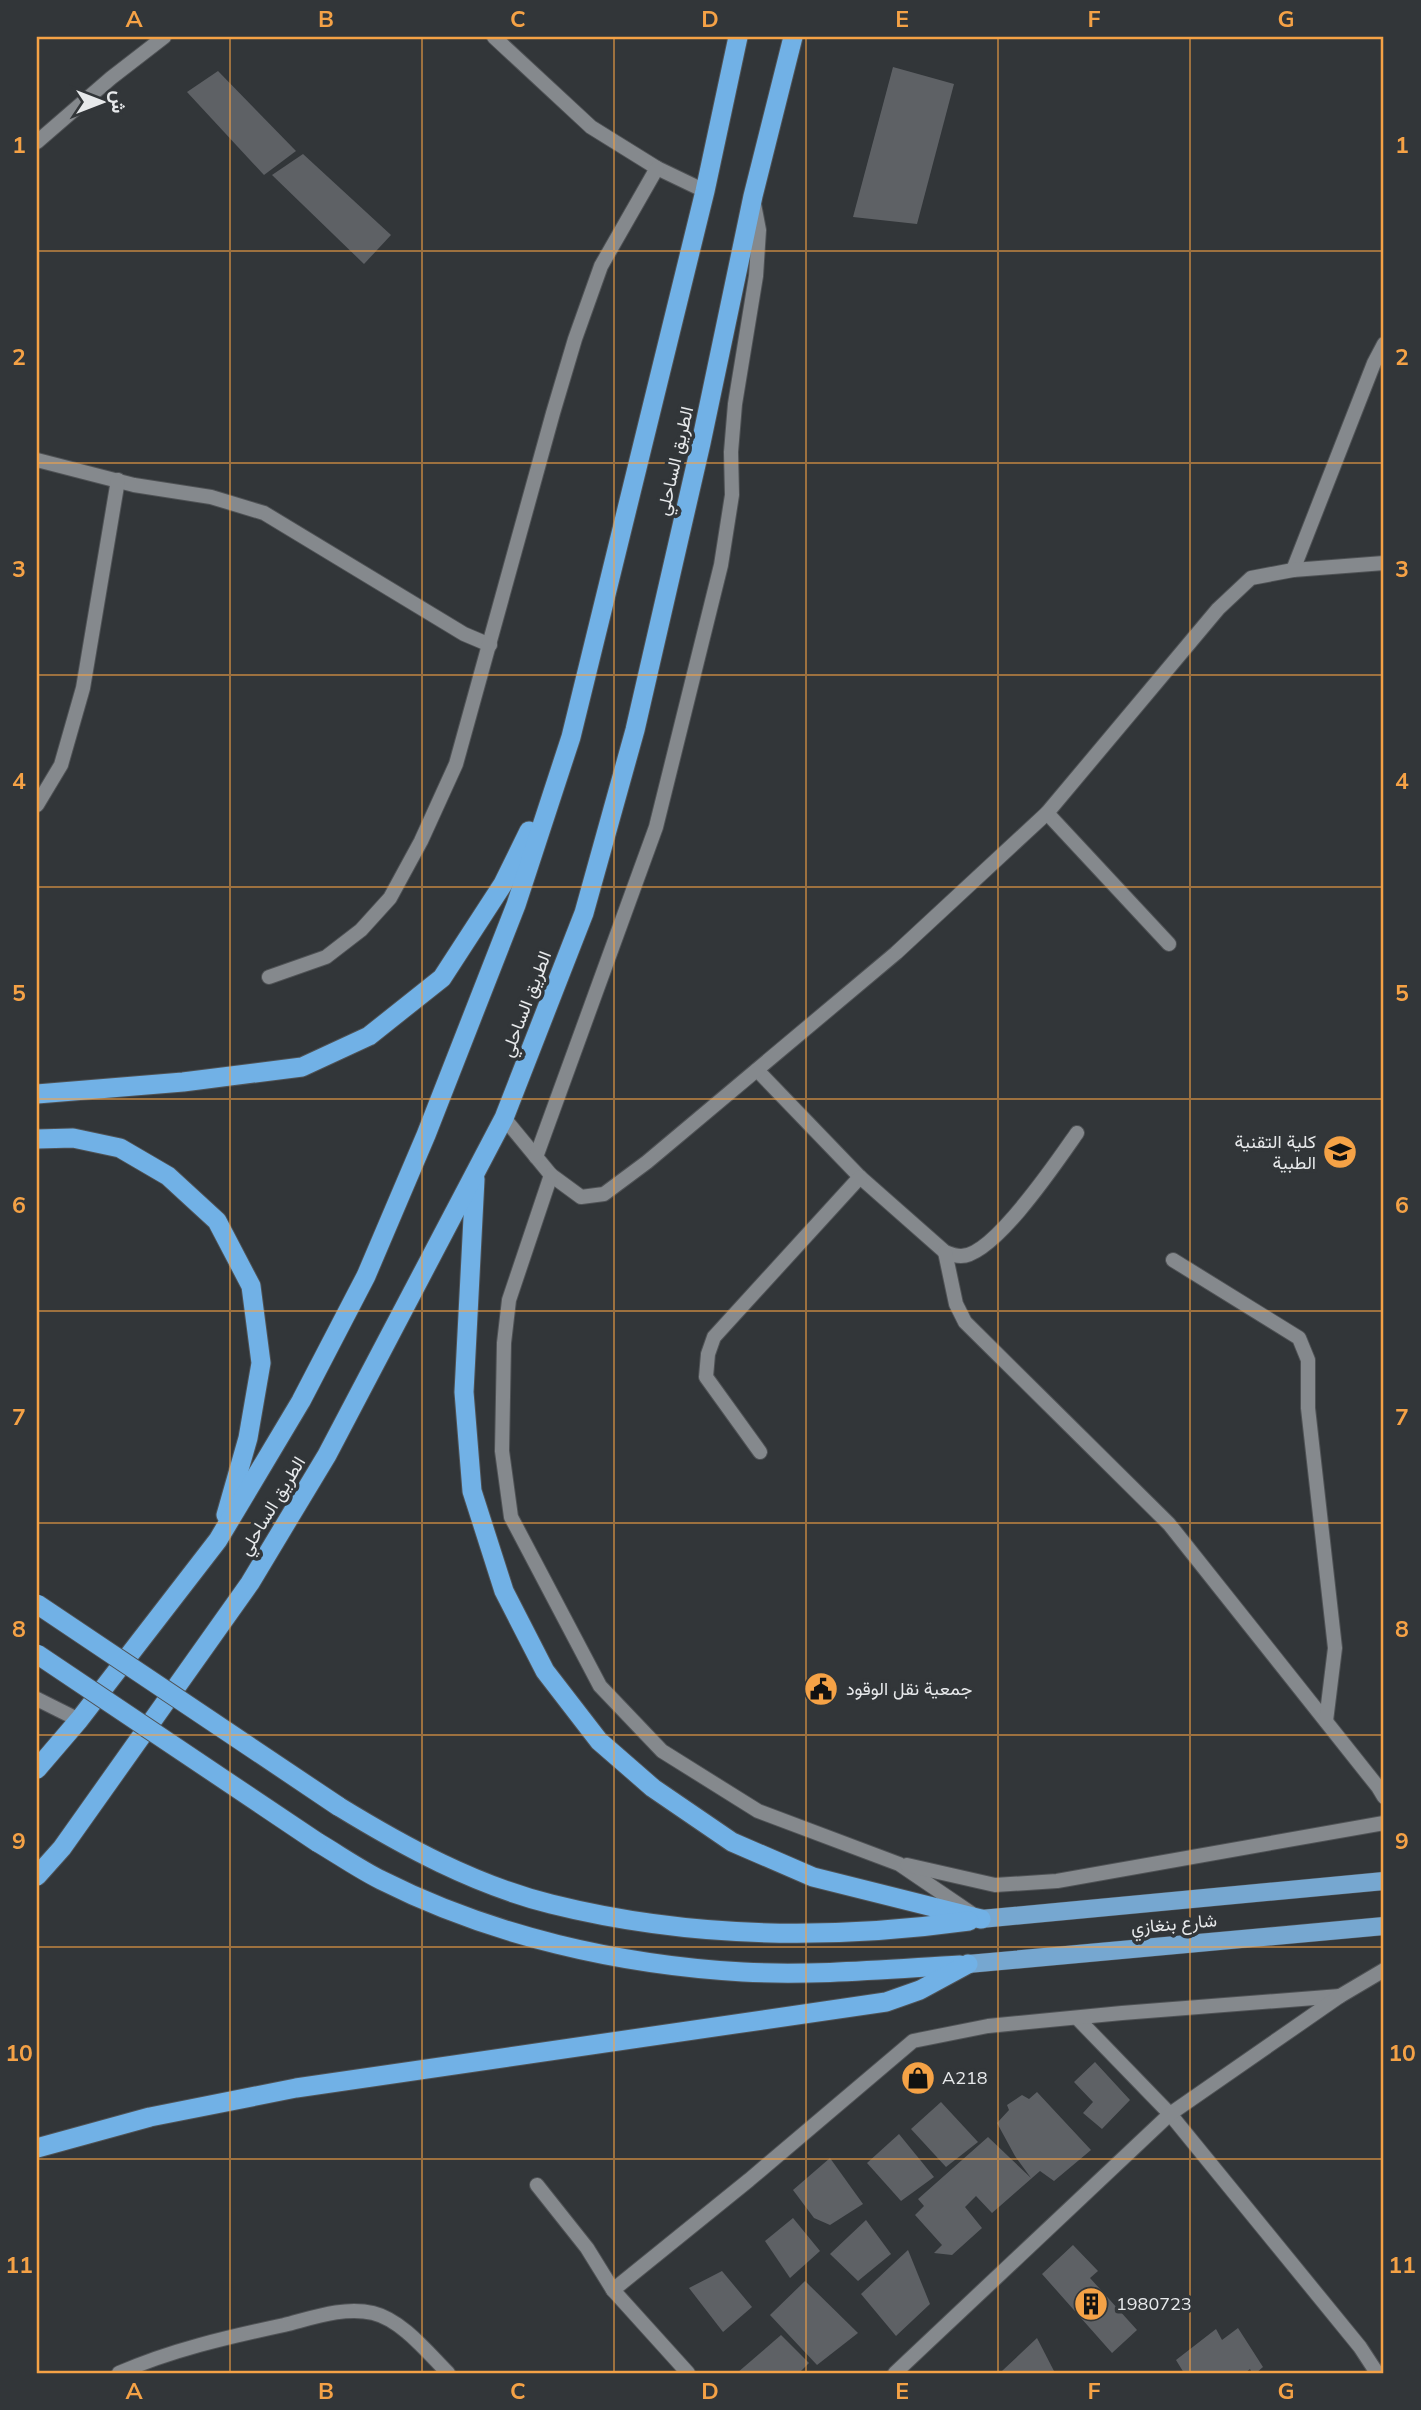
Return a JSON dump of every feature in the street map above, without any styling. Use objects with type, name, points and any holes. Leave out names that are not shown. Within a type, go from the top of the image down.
[{"type":"highway","name":"الطريق الساحلي","points":[[37,1769],[79,1720],[218,1540],[301,1401],[366,1276],[426,1135],[512,917],[571,737],[705,191],[738,37]]},
{"type":"highway","name":"الطريق الساحلي","points":[[37,1876],[62,1848],[250,1583],[327,1455],[504,1118],[584,913],[635,730],[701,443],[752,196],[793,37]]},
{"type":"highway","points":[[37,1094],[183,1082],[302,1067],[369,1036],[442,978],[503,884],[523,846],[571,737]]},
{"type":"highway","points":[[37,1139],[73,1138],[120,1148],[168,1176],[217,1221],[251,1286],[261,1363],[248,1438],[218,1540]]},
{"type":"highway","points":[[475,1175],[464,1392],[472,1491],[505,1591],[545,1671],[599,1741],[653,1787],[732,1842],[813,1877],[981,1919]]},
{"type":"highway","points":[[37,1604],[338,1807],[411,1848],[491,1884],[550,1903],[618,1917],[697,1928],[799,1933],[905,1930],[981,1919]]},
{"type":"highway","points":[[37,1654],[317,1842],[382,1880],[463,1915],[555,1944],[652,1963],[745,1972],[856,1971],[968,1964]]},
{"type":"highway","points":[[37,2148],[150,2117],[296,2088],[886,2002],[920,1990],[968,1964]]},
{"type":"main road","name":"شارع بنغازي","points":[[981,1919],[1384,1881]]},
{"type":"main road","name":"شارع بنغازي","points":[[968,1964],[1384,1926]]},
{"type":"street","points":[[37,142],[111,78],[164,37]]},
{"type":"street","points":[[494,37],[591,127],[657,168],[705,191]]},
{"type":"street","points":[[268,977],[326,957],[361,930],[390,898],[421,841],[456,764],[553,413],[592,290],[601,266],[657,168]]},
{"type":"street","points":[[536,1157],[656,827],[721,565],[732,495],[731,452],[735,404],[756,276],[759,230],[752,196]]},
{"type":"street","points":[[1293,570],[1374,363],[1384,344]]},
{"type":"street","points":[[37,460],[134,485],[211,497],[264,513],[464,634],[490,645]]},
{"type":"street","points":[[37,805],[61,765],[83,688],[118,480]]},
{"type":"street","points":[[504,1118],[551,1175],[580,1196],[604,1194],[896,953],[1047,813],[1218,609],[1251,578],[1293,570],[1384,563]]},
{"type":"street","points":[[1047,813],[1169,944]]},
{"type":"street","points":[[757,1070],[860,1177],[945,1252],[963,1257],[985,1246],[1032,1195],[1077,1133]]},
{"type":"street","points":[[551,1175],[509,1300],[504,1343],[502,1451],[511,1517],[600,1686],[662,1751],[758,1811],[899,1864],[995,1885],[1056,1881],[1384,1823]]},
{"type":"street","points":[[760,1452],[706,1377],[708,1354],[714,1337],[860,1177]]},
{"type":"street","points":[[945,1252],[956,1304],[965,1322],[1169,1524],[1384,1797]]},
{"type":"street","points":[[1173,1260],[1299,1338],[1308,1360],[1308,1408],[1335,1648],[1326,1721]]},
{"type":"street","points":[[37,1699],[79,1720]]},
{"type":"street","points":[[899,1864],[981,1919]]},
{"type":"street","points":[[895,2373],[1170,2114],[1340,1996],[1384,1969]]},
{"type":"street","points":[[613,2290],[914,2040],[988,2026],[1340,1996]]},
{"type":"street","points":[[1077,2018],[1170,2114],[1360,2347],[1377,2373]]},
{"type":"street","points":[[537,2185],[587,2248],[613,2290],[688,2373]]},
{"type":"street","points":[[119,2373],[144,2362],[225,2338],[342,2311],[374,2313],[406,2331],[448,2373]]},
{"type":"building","points":[[893,67],[954,84],[917,224],[853,217]]},
{"type":"building","points":[[218,71],[296,151],[264,175],[187,92]]},
{"type":"building","points":[[303,154],[391,235],[364,264],[272,175]]},
{"type":"building","points":[[1095,2062],[1130,2100],[1102,2129],[1083,2113],[1093,2102],[1074,2082]]},
{"type":"building","points":[[1037,2092],[1091,2150],[1054,2181],[1040,2171],[992,2213],[976,2196],[965,2207],[982,2228],[952,2255],[934,2253],[942,2245],[915,2215],[924,2206],[918,2199],[988,2137],[1031,2178],[997,2123],[1009,2110],[1007,2105],[1022,2095],[1029,2099]]},
{"type":"building","points":[[941,2102],[978,2142],[946,2167],[911,2129]]},
{"type":"building","points":[[899,2134],[934,2177],[901,2201],[867,2163]]},
{"type":"building","points":[[830,2158],[863,2204],[830,2225],[814,2218],[793,2190]]},
{"type":"building","points":[[793,2218],[820,2251],[790,2278],[765,2241]]},
{"type":"building","points":[[866,2220],[891,2254],[858,2281],[830,2254]]},
{"type":"building","name":"1980723","points":[[1073,2245],[1098,2271],[1090,2278],[1137,2330],[1112,2353],[1042,2274]]},
{"type":"building","points":[[908,2250],[930,2304],[896,2336],[861,2294]]},
{"type":"building","points":[[722,2271],[752,2307],[723,2332],[689,2288]]},
{"type":"building","points":[[805,2281],[858,2333],[817,2365],[770,2315]]},
{"type":"building","points":[[1238,2328],[1263,2367],[1256,2373],[1252,2373],[1250,2369],[1245,2373],[1184,2373],[1176,2360],[1216,2329],[1222,2340]]},
{"type":"building","points":[[781,2335],[809,2363],[799,2373],[737,2373]]},
{"type":"building","points":[[1037,2338],[1055,2373],[1002,2371]]},
{"type":"place","name":"كلية التقنية الطبية","points":[[1340,1152]]},
{"type":"place","name":"جمعية نقل الوقود","points":[[821,1689]]},
{"type":"place","name":"A218","points":[[918,2078]]},
{"type":"place","name":"1980723","points":[[1091,2304]]}]
